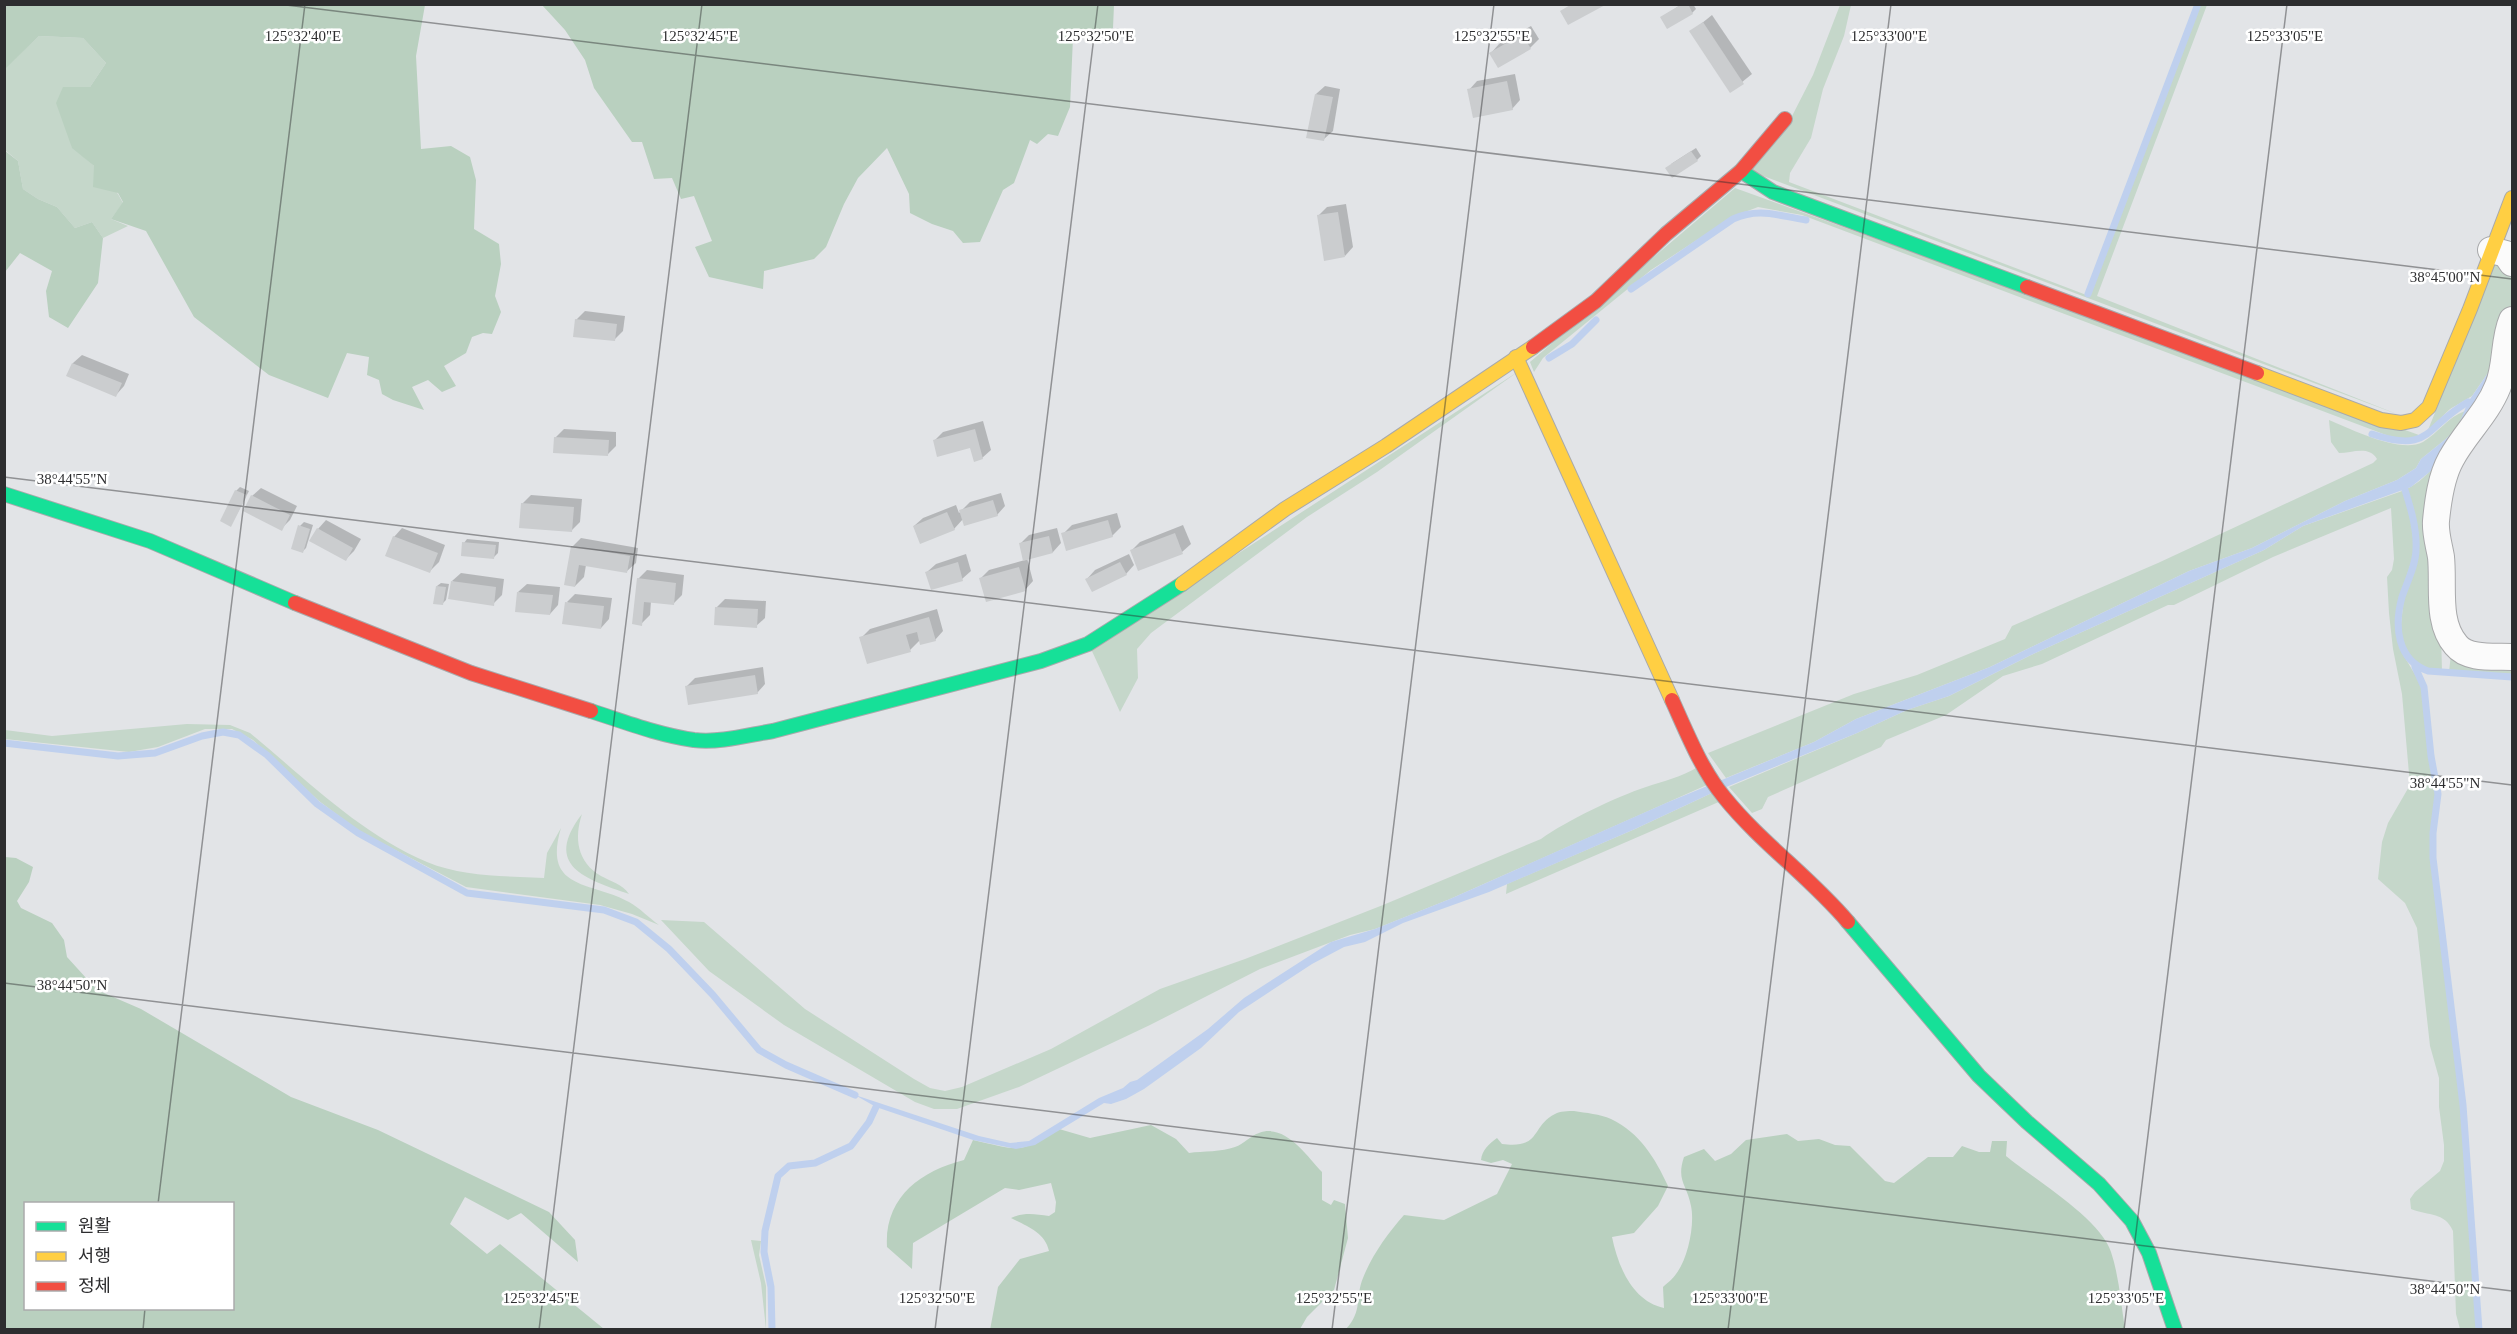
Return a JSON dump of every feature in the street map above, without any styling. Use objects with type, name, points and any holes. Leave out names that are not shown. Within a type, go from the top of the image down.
[{"type":"street","points":[[4,494],[150,541],[349,626],[471,673],[650,730],[696,740],[728,739],[773,731],[1041,661],[1088,644],[1156,602],[1285,509],[1386,446],[1551,335],[1596,301],[1665,234],[1741,171],[1785,119]]},
{"type":"street","points":[[1741,171],[1773,192],[2391,422],[2415,420],[2429,407],[2470,309],[2502,257],[2512,198]]},
{"type":"street","points":[[2512,320],[2507,331],[2499,385],[2485,412],[2451,459],[2442,482],[2436,524],[2441,558],[2442,607],[2446,626],[2457,646],[2472,655],[2512,657]]},
{"type":"street","points":[[1516,357],[1698,758],[1716,786],[1788,862],[1823,893],[1979,1076],[2027,1122],[2099,1184],[2132,1221],[2150,1253],[2175,1329]]},
{"type":"green space","points":[[5,4],[425,5],[416,56],[421,149],[451,146],[470,157],[476,180],[474,229],[499,244],[501,264],[495,296],[501,312],[492,334],[483,333],[472,337],[466,353],[444,366],[456,386],[442,392],[428,380],[412,387],[424,410],[382,394],[379,380],[367,375],[369,357],[347,353],[328,398],[269,375],[194,317],[146,231],[111,219],[123,202],[118,193],[93,187],[94,166],[72,148],[56,103],[63,87],[90,87],[106,63],[83,38],[39,36],[5,69]]},
{"type":"green space","points":[[1114,4],[1113,28],[1073,37],[1070,107],[1058,136],[1048,134],[1037,144],[1030,140],[1014,183],[1003,190],[980,242],[963,243],[953,231],[910,213],[909,194],[887,148],[858,178],[826,247],[814,259],[764,271],[763,289],[709,277],[695,247],[712,241],[694,196],[681,199],[672,178],[654,179],[642,142],[632,142],[594,88],[585,60],[565,30],[542,5]]},
{"type":"green space","points":[[1840,5],[1851,5],[1844,36],[1823,89],[1811,138],[1790,173],[1789,182],[2089,296],[2200,5],[2207,5],[2097,296],[2402,416],[1750,171],[1790,120],[1813,75]]},
{"type":"green space","points":[[39,36],[83,38],[106,63],[90,87],[63,87],[72,147],[107,179],[123,203],[111,219],[128,226],[103,238],[92,222],[75,228],[57,207],[38,199],[23,189],[18,161],[5,150],[4,69]]},
{"type":"green space","points":[[4,150],[18,161],[23,189],[38,199],[57,207],[75,228],[92,222],[103,238],[98,283],[68,328],[49,317],[46,291],[52,271],[20,253],[5,272]]},
{"type":"green space","points":[[1735,188],[2419,435],[2412,440],[2394,438],[1802,215],[1758,207],[1732,217],[1651,270],[1543,358],[1534,372],[1530,362]]},
{"type":"green space","points":[[2497,258],[2512,271],[2512,310],[2492,367],[2472,396],[2450,409],[2428,430]]},
{"type":"green space","points":[[1519,371],[1377,472],[1307,517],[1151,633],[1137,649],[1138,678],[1120,712],[1091,649]]},
{"type":"green space","points":[[2465,411],[2458,426],[2447,438],[2421,459],[2416,468],[2397,480],[2345,501],[2252,548],[2189,571],[1990,667],[1856,719],[1814,742],[1726,778],[1708,753],[1854,694],[1917,675],[2005,639],[2012,626],[2158,563],[2373,463],[2377,459],[2370,452],[2365,451],[2339,453],[2331,442],[2329,420],[2389,443],[2413,445],[2423,442],[2453,417]]},
{"type":"green space","points":[[2437,461],[2442,672],[2417,665],[2405,651],[2400,633],[2404,597],[2418,549],[2415,515],[2407,494],[2415,550],[2399,600],[2396,634],[2401,651],[2423,688],[2430,757],[2437,795],[2431,833],[2431,859],[2461,1105],[2477,1329],[2460,1329],[2456,1314],[2453,1231],[2450,1225],[2441,1218],[2411,1209],[2410,1199],[2415,1192],[2440,1171],[2444,1161],[2444,1145],[2439,1107],[2439,1078],[2430,1046],[2417,928],[2405,903],[2378,879],[2382,842],[2388,823],[2410,785],[2402,694],[2389,613],[2387,577],[2392,570],[2394,559],[2391,508],[2273,557],[2174,605],[2168,605],[2042,664],[2003,676],[1946,715],[1886,740],[1881,747],[1768,797],[1762,809],[1752,813],[1729,787],[1907,710],[1949,696],[2031,655],[2264,550],[2303,526],[2405,490],[2423,478]]},
{"type":"green space","points":[[2451,654],[2512,662],[2512,674],[2449,672]]},
{"type":"green space","points":[[187,724],[230,725],[250,733],[356,821],[402,850],[427,862],[455,871],[544,878],[547,853],[561,828],[557,848],[558,863],[564,874],[574,881],[629,902],[659,925],[600,905],[466,887],[359,831],[319,801],[253,740],[232,729],[205,729],[158,747],[129,752],[5,739],[5,730],[52,736]]},
{"type":"green space","points":[[1698,767],[1709,784],[1450,899],[1375,929],[1350,935],[1260,969],[1150,1025],[1019,1087],[957,1109],[934,1109],[915,1102],[784,1025],[709,971],[661,920],[704,922],[805,1009],[914,1079],[930,1088],[945,1091],[962,1087],[1051,1049],[1160,989],[1245,959],[1383,905],[1541,839],[1577,817],[1620,797]]},
{"type":"green space","points":[[1714,792],[1721,801],[1506,894],[1507,884]]},
{"type":"green space","points":[[582,814],[578,840],[582,857],[593,870],[620,885],[629,894],[585,876],[574,868],[568,858],[566,846]]},
{"type":"green space","points":[[5,857],[16,858],[33,867],[29,882],[17,901],[21,908],[52,923],[64,940],[67,957],[97,990],[141,1009],[291,1097],[378,1130],[549,1212],[575,1240],[578,1262],[521,1213],[508,1220],[465,1197],[450,1224],[487,1254],[500,1244],[604,1329],[5,1329]]},
{"type":"green space","points":[[1574,1111],[1607,1117],[1630,1131],[1646,1147],[1668,1186],[1658,1206],[1634,1233],[1612,1237],[1618,1259],[1628,1281],[1643,1298],[1653,1304],[1664,1308],[1663,1287],[1680,1268],[1690,1241],[1692,1213],[1681,1172],[1684,1157],[1704,1149],[1715,1161],[1731,1154],[1746,1140],[1787,1134],[1798,1141],[1819,1139],[1835,1145],[1850,1146],[1885,1181],[1894,1183],[1928,1157],[1953,1157],[1962,1146],[1979,1152],[1990,1152],[1992,1141],[2007,1141],[2006,1156],[2081,1213],[2105,1239],[2116,1271],[2125,1329],[1346,1329],[1355,1316],[1363,1278],[1371,1261],[1386,1237],[1404,1215],[1444,1220],[1497,1194],[1512,1164],[1503,1160],[1491,1163],[1481,1160],[1489,1145],[1497,1138],[1502,1144],[1524,1143],[1534,1136],[1547,1119],[1555,1114]]},
{"type":"green space","points":[[1151,1125],[1176,1139],[1189,1153],[1230,1149],[1259,1133],[1278,1132],[1294,1142],[1322,1172],[1322,1200],[1331,1205],[1334,1200],[1345,1204],[1348,1238],[1334,1290],[1307,1317],[1300,1329],[990,1330],[998,1287],[1020,1259],[1049,1251],[1047,1244],[1039,1234],[1011,1218],[1025,1214],[1049,1216],[1055,1212],[1056,1202],[1051,1183],[1019,1190],[1005,1188],[913,1243],[912,1269],[887,1247],[888,1230],[898,1201],[920,1179],[933,1171],[964,1160],[973,1140],[1018,1148],[1035,1143],[1059,1129],[1090,1138]]},
{"type":"green space","points":[[751,1240],[761,1241],[759,1255],[766,1286],[766,1329],[761,1283]]},
{"type":"water","points":[[2512,365],[2432,470],[2411,487],[2303,526],[2264,550],[2031,655],[1949,696],[1907,710],[1714,792],[1489,892],[1403,923],[1365,942],[1344,947],[1312,964],[1239,1012],[1201,1048],[1144,1089],[1126,1099],[1111,1104],[1104,1103],[1035,1145],[1016,1149],[973,1140],[876,1107],[855,1095],[979,1136],[1010,1143],[1029,1141],[1099,1098],[1137,1080],[1208,1029],[1244,998],[1331,942],[1375,929],[1450,899],[1666,803],[1814,742],[1856,719],[1990,667],[2189,571],[2252,548],[2345,501],[2397,480],[2416,468],[2421,459],[2458,426],[2468,402],[2492,367]]},
{"type":"building","points":[[1572,4],[1607,4],[1568,25],[1560,11]]},
{"type":"building","points":[[1682,4],[1688,4],[1693,14],[1667,29],[1660,17]]},
{"type":"building","points":[[1703,22],[1744,84],[1730,93],[1689,31]]},
{"type":"building","points":[[1522,34],[1531,49],[1498,68],[1489,53]]},
{"type":"building","points":[[1507,81],[1513,110],[1473,118],[1467,89]]},
{"type":"building","points":[[1315,94],[1333,97],[1324,141],[1306,138]]},
{"type":"building","points":[[1691,151],[1698,161],[1672,178],[1665,168]]},
{"type":"building","points":[[1338,212],[1345,257],[1324,261],[1317,215]]},
{"type":"building","points":[[575,319],[617,324],[615,341],[573,337]]},
{"type":"building","points":[[72,363],[122,383],[116,397],[66,376]]},
{"type":"building","points":[[975,429],[983,459],[974,462],[970,448],[937,457],[933,440]]},
{"type":"building","points":[[554,437],[609,440],[608,456],[553,453]]},
{"type":"building","points":[[235,490],[247,495],[231,527],[220,521]]},
{"type":"building","points":[[251,495],[290,515],[282,531],[243,511]]},
{"type":"building","points":[[993,500],[998,516],[964,526],[959,510]]},
{"type":"building","points":[[521,503],[574,507],[572,532],[519,528]]},
{"type":"building","points":[[947,512],[955,530],[920,544],[913,526]]},
{"type":"building","points":[[1108,520],[1113,537],[1066,551],[1061,533]]},
{"type":"building","points":[[298,525],[310,529],[303,553],[291,549]]},
{"type":"building","points":[[317,528],[353,548],[346,561],[309,541]]},
{"type":"building","points":[[1175,533],[1183,554],[1138,571],[1130,550]]},
{"type":"building","points":[[393,536],[438,553],[430,573],[385,556]]},
{"type":"building","points":[[1049,536],[1053,553],[1023,561],[1019,543]]},
{"type":"building","points":[[462,542],[496,545],[494,559],[461,556]]},
{"type":"building","points":[[571,546],[630,556],[627,573],[579,565],[575,587],[564,585]]},
{"type":"building","points":[[958,562],[963,581],[931,590],[925,572]]},
{"type":"building","points":[[1120,562],[1127,575],[1092,592],[1085,579]]},
{"type":"building","points":[[1019,567],[1026,591],[986,602],[979,578]]},
{"type":"building","points":[[637,578],[676,583],[674,605],[644,602],[642,626],[632,624]]},
{"type":"building","points":[[451,581],[496,587],[494,606],[448,599]]},
{"type":"building","points":[[436,586],[446,587],[443,605],[433,604]]},
{"type":"building","points":[[517,592],[553,595],[550,615],[515,612]]},
{"type":"building","points":[[565,602],[604,606],[601,629],[562,624]]},
{"type":"building","points":[[715,607],[758,609],[757,628],[714,625]]},
{"type":"building","points":[[929,617],[936,641],[920,645],[917,632],[906,635],[911,652],[867,664],[859,637]]},
{"type":"building","points":[[755,675],[758,694],[688,705],[685,686]]},
{"type":"waterway","points":[[2088,294],[2198,4]]},
{"type":"waterway","points":[[1631,289],[1733,219],[1743,215],[1761,213],[1806,220]]},
{"type":"waterway","points":[[1549,358],[1572,344],[1596,320]]},
{"type":"waterway","points":[[2372,434],[2406,441],[2417,439],[2426,435],[2468,402]]},
{"type":"waterway","points":[[2405,490],[2416,534],[2416,555],[2402,597],[2398,619],[2400,641],[2404,650],[2410,659],[2428,671],[2512,677]]},
{"type":"waterway","points":[[2415,667],[2424,687],[2431,756],[2438,794],[2433,833],[2433,858],[2463,1105],[2479,1330]]},
{"type":"waterway","points":[[4,743],[118,756],[155,753],[202,736],[223,732],[239,735],[267,755],[317,804],[358,833],[467,893],[604,910],[636,922],[669,949],[713,995],[759,1050],[786,1065],[855,1095]]},
{"type":"waterway","points":[[772,1330],[771,1287],[764,1252],[765,1231],[778,1176],[789,1166],[815,1163],[851,1146],[869,1122],[876,1107]]},
{"type":"traffic: fast","points":[[1741,171],[1773,192],[2027,287]]},
{"type":"traffic: fast","points":[[4,494],[150,541],[295,603]]},
{"type":"traffic: fast","points":[[591,711],[655,732],[694,740],[724,740],[773,731],[1041,661],[1088,644],[1182,584]]},
{"type":"traffic: fast","points":[[1848,922],[1979,1076],[2027,1122],[2099,1184],[2132,1221],[2149,1253],[2175,1330]]},
{"type":"traffic: slow","points":[[2257,373],[2381,420],[2401,423],[2415,420],[2429,407],[2470,309],[2512,198]]},
{"type":"traffic: slow","points":[[1182,584],[1285,509],[1386,446],[1533,347]]},
{"type":"traffic: slow","points":[[1516,357],[1672,700]]},
{"type":"traffic: jam","points":[[1533,347],[1596,301],[1666,234],[1741,171],[1785,119]]},
{"type":"traffic: jam","points":[[2027,287],[2257,373]]},
{"type":"traffic: jam","points":[[295,603],[471,673],[591,711]]},
{"type":"traffic: jam","points":[[1672,700],[1701,763],[1724,797],[1738,814],[1818,890],[1848,922]]}]
